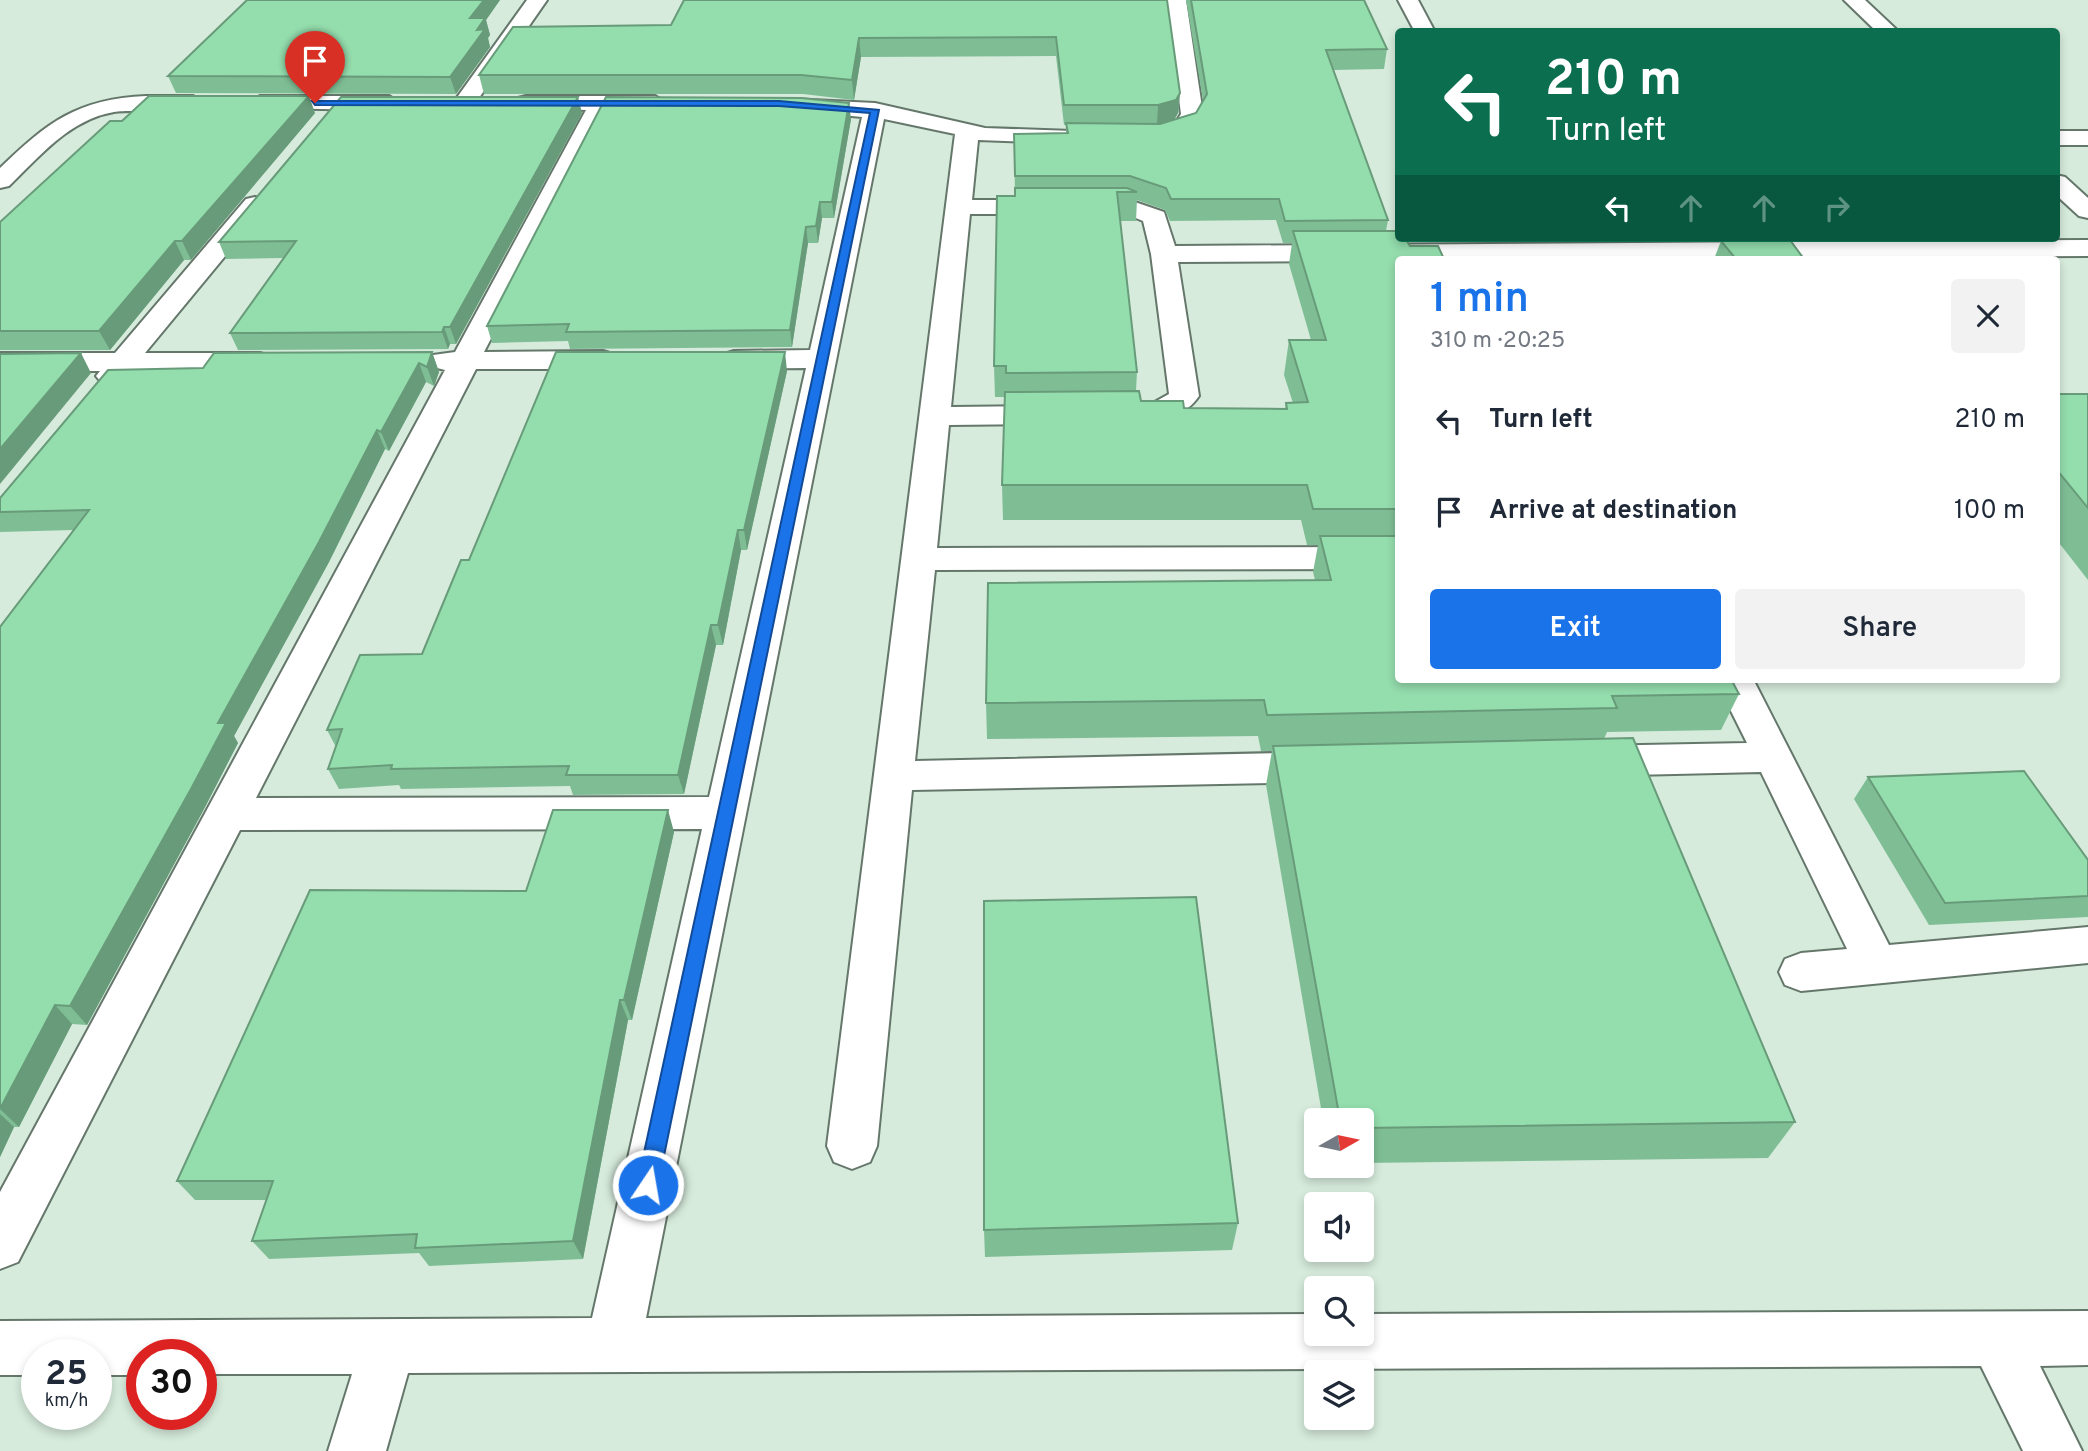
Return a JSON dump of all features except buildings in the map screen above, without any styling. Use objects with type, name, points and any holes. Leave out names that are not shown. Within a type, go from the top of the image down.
[{"type":"street","points":[[464,103],[537,0]]},
{"type":"street","points":[[1130,136],[1173,132],[1190,121],[1192,114],[1176,0]]},
{"type":"street","points":[[1408,0],[1423,28]]},
{"type":"street","points":[[1854,0],[1885,28]]},
{"type":"street","points":[[314,134],[340,102]]},
{"type":"street","points":[[0,181],[70,120],[92,111],[130,104],[409,103]]},
{"type":"street","points":[[436,103],[683,103]]},
{"type":"street","points":[[0,1244],[601,103]]},
{"type":"street","points":[[779,103],[875,110],[925,119],[967,132],[1005,136],[1090,136]]},
{"type":"street","points":[[613,1345],[875,110]]},
{"type":"street","points":[[852,1146],[967,132]]},
{"type":"street","points":[[2060,138],[2088,138]]},
{"type":"street","points":[[2063,176],[2088,211]]},
{"type":"street","points":[[96,394],[270,186]]},
{"type":"street","points":[[958,207],[1129,207],[1155,217],[1164,254],[1184,396],[1173,407],[1153,414],[1102,415]]},
{"type":"street","points":[[1164,254],[1534,245],[2088,248]]},
{"type":"street","points":[[713,360],[823,359]]},
{"type":"street","points":[[411,361],[631,360]]},
{"type":"street","points":[[0,362],[287,362]]},
{"type":"street","points":[[935,416],[1074,415]]},
{"type":"street","points":[[918,559],[1395,558]]},
{"type":"street","points":[[1736,683],[1877,965]]},
{"type":"street","points":[[1549,762],[1773,757]]},
{"type":"street","points":[[894,776],[1354,766]]},
{"type":"street","points":[[227,814],[727,813]]},
{"type":"street","points":[[1801,972],[2088,945]]},
{"type":"street","points":[[1996,1338],[2053,1451]]},
{"type":"street","points":[[0,1348],[2088,1338]]},
{"type":"street","points":[[357,1451],[388,1346]]},
{"type":"route","points":[[315,103],[779,103],[875,110],[648,1185]]}]
